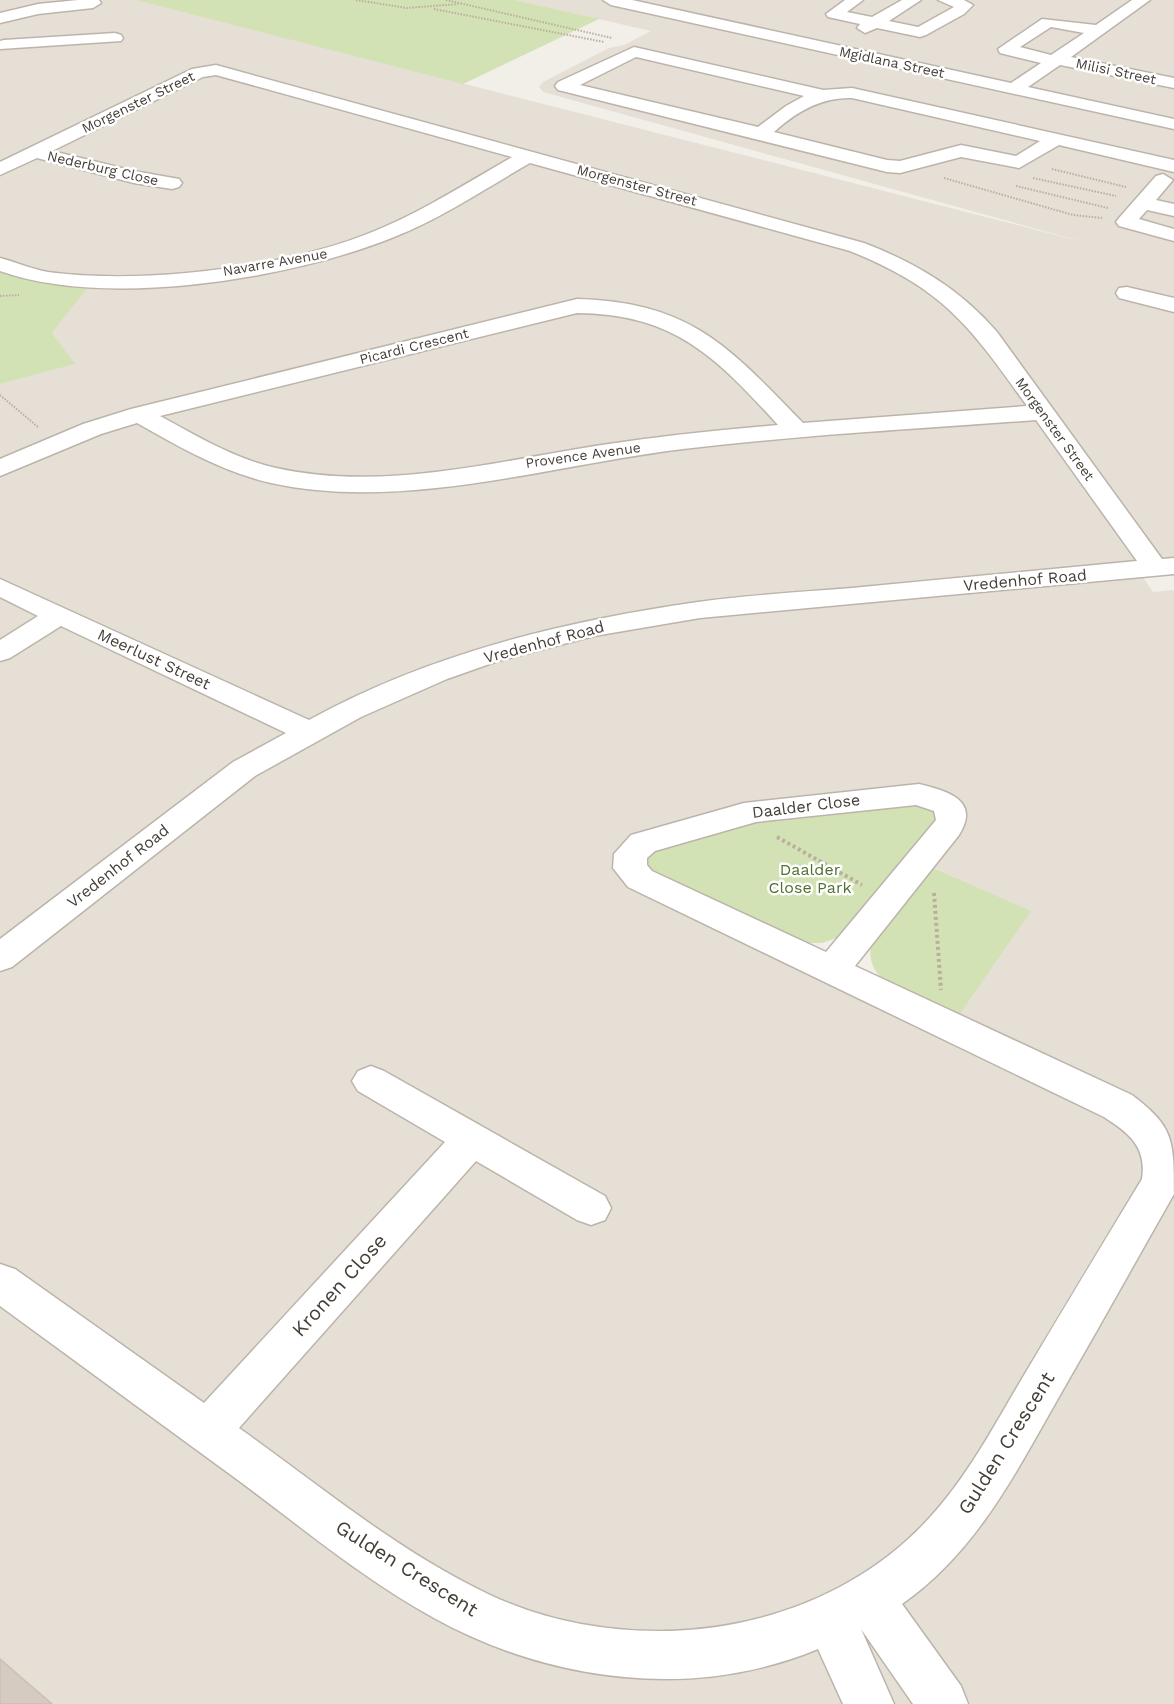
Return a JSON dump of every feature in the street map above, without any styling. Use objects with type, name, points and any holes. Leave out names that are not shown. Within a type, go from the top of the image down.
[{"type":"street","name":"Mgidlana Street","points":[[611,0],[1174,124]]},
{"type":"street","points":[[662,11],[686,0]]},
{"type":"street","points":[[855,0],[834,14],[922,32],[965,5],[946,0]]},
{"type":"street","points":[[829,49],[913,0]]},
{"type":"street","points":[[1014,88],[1140,0]]},
{"type":"street","points":[[93,3],[38,9],[0,20],[7,34],[2,48],[115,38]]},
{"type":"street","name":"Milisi Street","points":[[1098,30],[1050,22],[1005,49],[1174,83]]},
{"type":"street","points":[[835,110],[814,99],[633,51],[564,86],[762,133],[772,139],[887,166],[900,167],[961,151],[1030,161],[1058,139]]},
{"type":"street","name":"Morgenster Street","points":[[0,169],[198,73],[212,70],[835,240],[898,264],[936,285],[966,310],[989,337],[1042,412],[1165,567]]},
{"type":"street","points":[[762,133],[814,99],[852,93],[1058,139],[1152,194],[1174,210]]},
{"type":"street","points":[[951,137],[1030,161],[1174,199]]},
{"type":"street","name":"Nederburg Close","points":[[35,152],[134,177],[172,183]]},
{"type":"street","name":"Navarre Avenue","points":[[0,264],[48,278],[102,280],[198,275],[309,257],[354,246],[389,233],[530,155]]},
{"type":"street","points":[[1152,194],[1174,235]]},
{"type":"street","points":[[1127,293],[1164,303]]},
{"type":"street","points":[[1164,303],[1153,305],[1174,329]]},
{"type":"street","name":"Picardi Crescent","points":[[0,468],[56,443],[140,414],[558,310],[592,306],[648,317],[680,328],[709,343],[730,360],[799,432]]},
{"type":"street","name":"Provence Avenue","points":[[140,414],[257,471],[290,479],[342,485],[424,480],[626,448],[1042,412]]},
{"type":"street","name":"Vredenhof Road","points":[[0,958],[244,769],[308,731],[350,710],[436,673],[498,652],[593,628],[700,610],[1165,567]]},
{"type":"street","name":"Meerlust Street","points":[[0,587],[308,731]]},
{"type":"street","points":[[0,652],[59,615]]},
{"type":"street","name":"Daalder Close","points":[[831,971],[952,820],[951,812],[945,804],[919,794],[774,807],[737,815],[643,843],[631,854],[630,868],[640,879],[831,971],[1118,1106],[1141,1122]]},
{"type":"street","points":[[371,1081],[591,1208]]},
{"type":"street","name":"Gulden Crescent","points":[[0,1281],[351,1535],[443,1597],[481,1616],[523,1633],[566,1645],[611,1653],[656,1656],[746,1647],[849,1609],[906,1573],[936,1546],[972,1502],[1161,1181],[1164,1156],[1159,1143],[1141,1122]]},
{"type":"street","name":"Kronen Close","points":[[207,1431],[472,1139]]},
{"type":"street","points":[[849,1609],[869,1704]]},
{"type":"street","points":[[849,1609],[943,1704]]},
{"type":"path","points":[[356,0],[382,6],[434,9],[542,28],[633,51]]},
{"type":"path","points":[[446,0],[594,32],[627,44],[633,51]]},
{"type":"path","points":[[434,9],[462,4]]},
{"type":"path","points":[[1030,161],[1152,194]]},
{"type":"path","points":[[1030,161],[1152,194]]},
{"type":"path","points":[[918,162],[942,170],[933,174],[944,178],[1073,215],[1152,194]]},
{"type":"path","points":[[944,178],[951,175]]},
{"type":"path","points":[[1012,186],[1152,194]]},
{"type":"path","points":[[0,395],[56,443]]},
{"type":"path","points":[[737,815],[889,900]]},
{"type":"path","points":[[920,862],[936,899],[942,1006],[937,1021]]},
{"type":"shaded area","points":[[0,0],[137,0],[1091,244],[543,92],[539,87],[543,82],[609,48],[624,45],[651,31],[515,0],[1174,0],[1174,565],[1137,569],[1153,592],[1174,590],[1174,1704],[0,1704],[0,384],[74,364],[52,333],[92,281],[0,266]],"holes":[[[946,804],[922,862],[1030,911],[949,1028],[638,880]]]},
{"type":"green space","points":[[136,0],[515,0],[599,19],[463,84]]},
{"type":"green space","points":[[0,271],[32,281],[88,287],[52,333],[75,364],[0,384]]},
{"type":"green space","name":"Daalder Close Park","points":[[909,802],[931,810],[938,822],[842,936],[822,943],[799,943],[656,878],[646,867],[646,860],[654,849],[762,818]]},
{"type":"green space","points":[[934,868],[1031,911],[957,1018],[898,991],[875,970],[871,957],[872,942]]},
{"type":"building","points":[[0,1659],[52,1704],[0,1704]]}]
